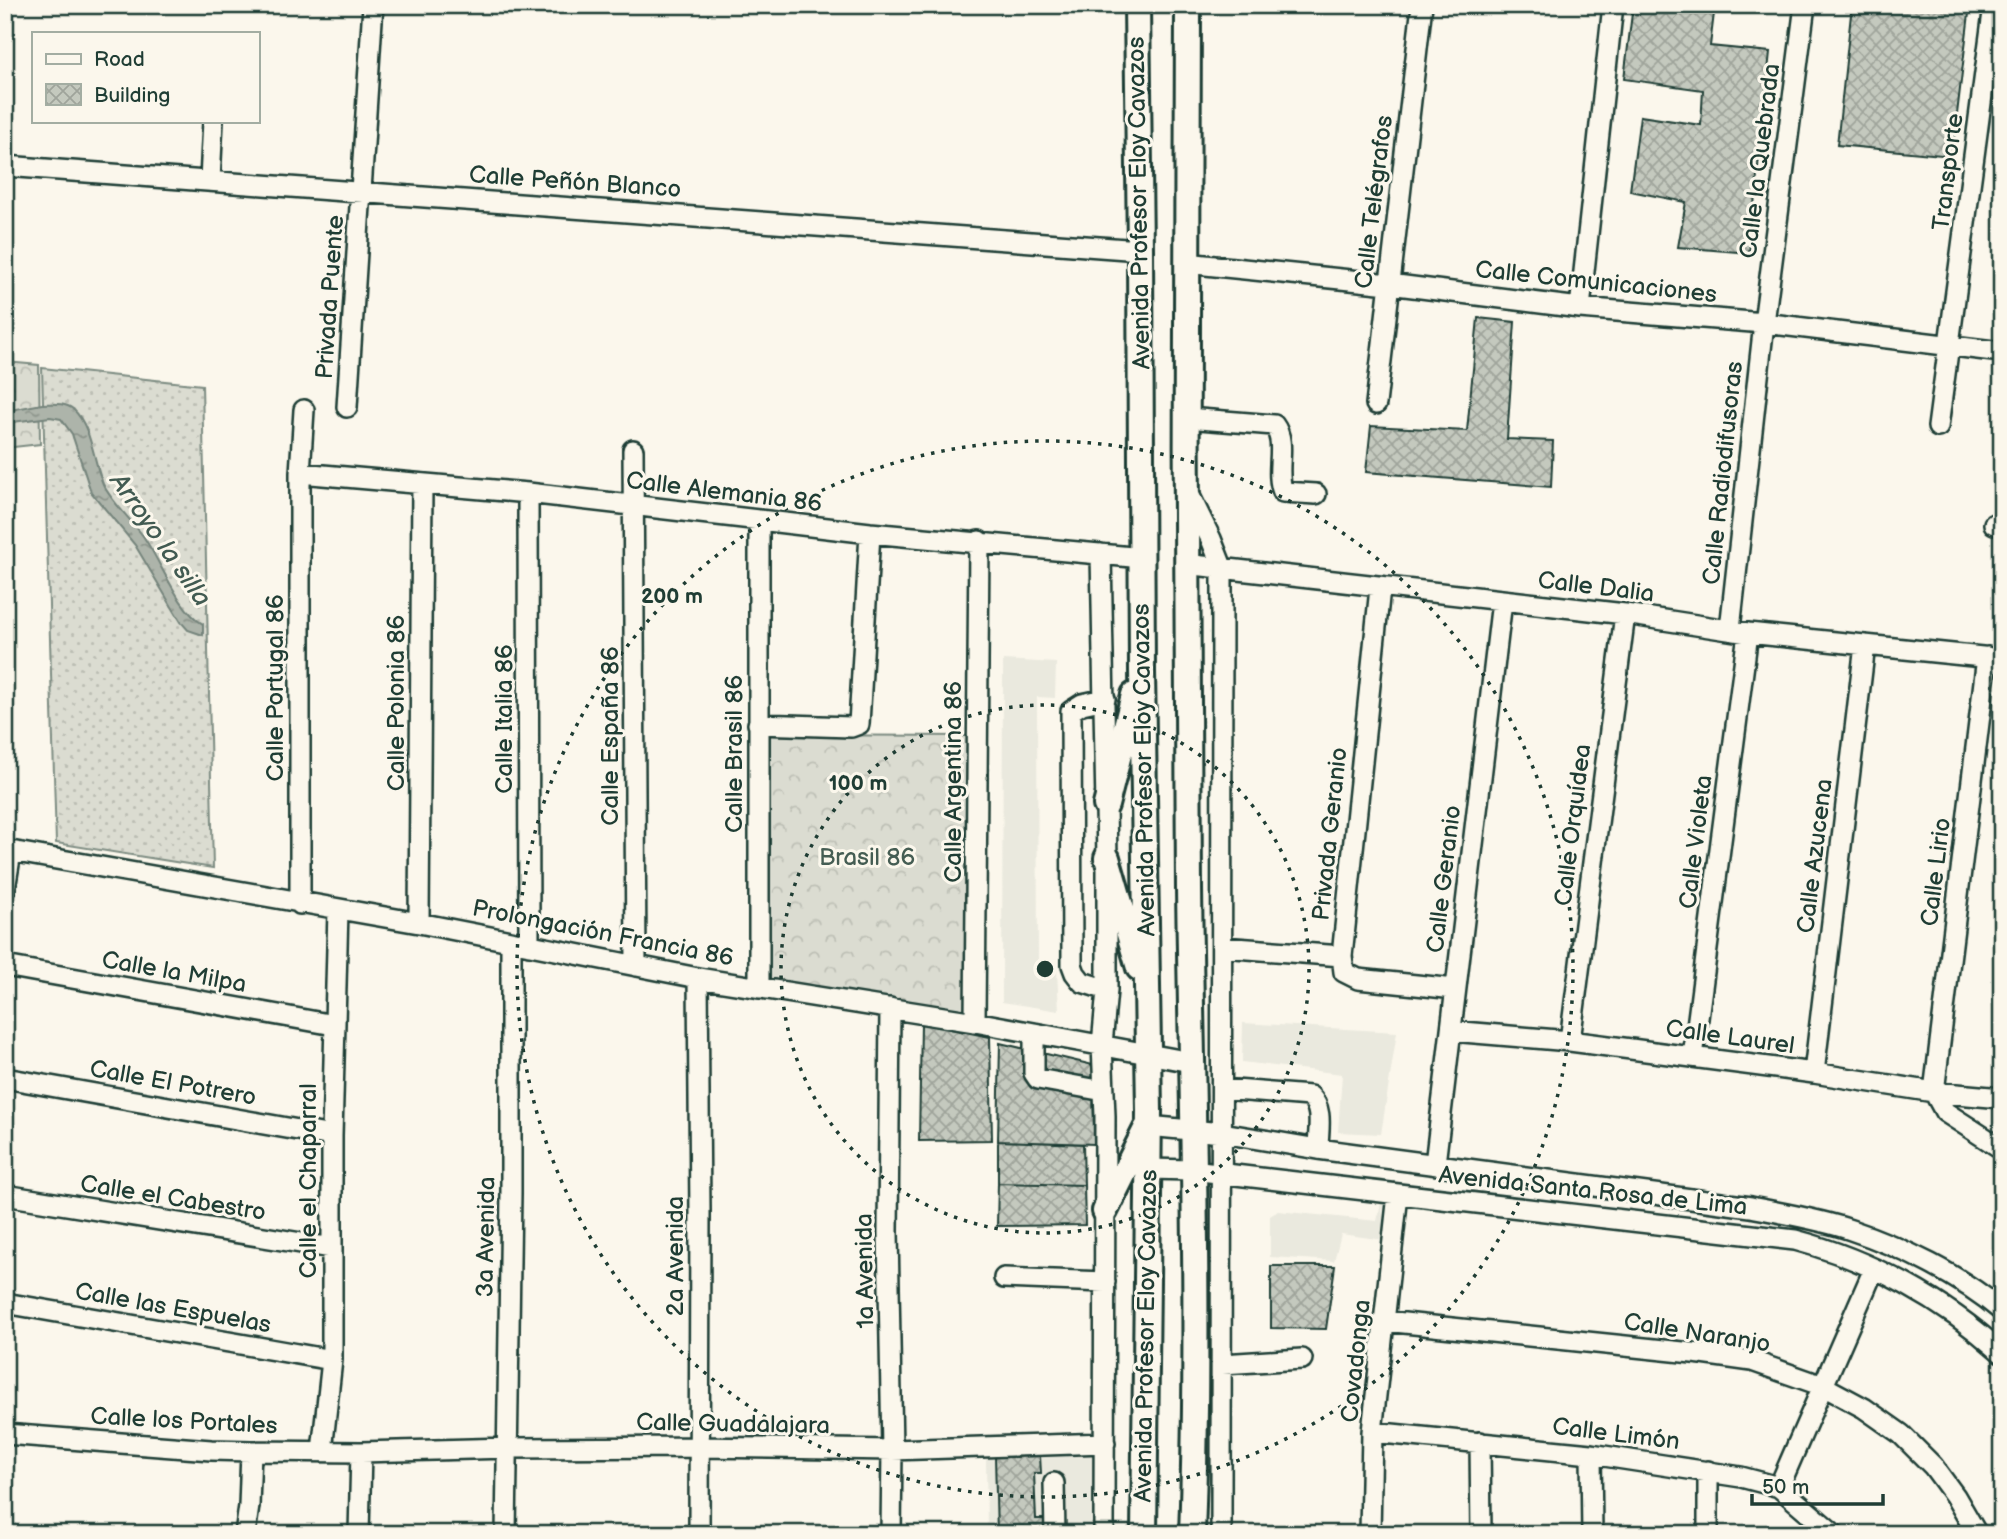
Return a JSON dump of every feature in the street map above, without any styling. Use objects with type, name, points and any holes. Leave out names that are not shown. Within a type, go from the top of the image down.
[{"type":"main road","name":"Avenida Profesor Eloy Cavazos","points":[[1137,5],[1142,671],[1149,1054],[1144,1534]]},
{"type":"main road","name":"Avenida Profesor Eloy Cavazos","points":[[1188,5],[1185,564],[1192,1132],[1192,1534]]},
{"type":"main road","points":[[1106,804],[1142,671]]},
{"type":"main road","points":[[1107,858],[1147,992]]},
{"type":"main road","points":[[1105,1211],[1148,1126]]},
{"type":"street","name":"Privada Puente","points":[[348,407],[373,5]]},
{"type":"street","name":"Calle Telégrafos","points":[[1376,404],[1422,5]]},
{"type":"street","points":[[1580,308],[1613,5]]},
{"type":"street","name":"Calle la Quebrada","points":[[1764,323],[1805,5]]},
{"type":"street","name":"Transporte","points":[[1938,427],[1994,5]]},
{"type":"street","points":[[210,180],[213,122]]},
{"type":"street","name":"Calle Peñón Blanco","points":[[5,166],[1140,250]]},
{"type":"street","name":"Calle Comunicaciones","points":[[1186,263],[1390,284],[1580,308],[1764,323],[2002,352]]},
{"type":"street","name":"Calle Radiodifusoras","points":[[1739,631],[1764,323]]},
{"type":"street","name":"Calle Portugal 86","points":[[300,904],[300,473],[304,410]]},
{"type":"street","points":[[1187,418],[1274,425],[1280,434],[1280,484],[1283,492],[1316,494]]},
{"type":"street","name":"Calle España 86","points":[[634,450],[636,966]]},
{"type":"street","name":"Calle Alemania 86","points":[[300,473],[528,493],[870,533],[1143,558]]},
{"type":"street","name":"Calle Polonia 86","points":[[419,923],[422,485]]},
{"type":"street","points":[[1187,491],[1222,567],[1221,1534]]},
{"type":"street","name":"Calle Italia 86","points":[[520,943],[528,493]]},
{"type":"street","name":"Calle Brasil 86","points":[[759,521],[759,988]]},
{"type":"street","points":[[758,724],[858,726],[870,533]]},
{"type":"street","name":"Calle Argentina 86","points":[[975,1022],[979,541]]},
{"type":"street","points":[[1101,554],[1107,858],[1107,990],[1102,1045],[1105,1211],[1104,1534]]},
{"type":"street","name":"Calle Dalia","points":[[1185,564],[1625,614],[1739,631],[1995,658]]},
{"type":"street","name":"Privada Geranio","points":[[1380,588],[1342,956],[1344,972],[1357,979],[1455,989]]},
{"type":"street","name":"Calle Geranio","points":[[1434,1164],[1502,601]]},
{"type":"street","name":"Calle Orquídea","points":[[1570,1041],[1625,614]]},
{"type":"street","name":"Calle Violeta","points":[[1693,1057],[1739,631]]},
{"type":"street","name":"Calle Azucena","points":[[1814,1073],[1865,645]]},
{"type":"street","name":"Calle Lirio","points":[[1934,1093],[1995,658]]},
{"type":"street","points":[[1105,699],[1082,704],[1071,711],[1071,917],[1072,965],[1075,973],[1082,982],[1107,990]]},
{"type":"street","points":[[5,889],[8,851]]},
{"type":"street","name":"Prolongación Francia 86","points":[[8,851],[419,923],[698,978],[975,1022],[1191,1062]]},
{"type":"street","name":"Calle el Chaparral","points":[[322,1451],[332,1360],[332,1136],[338,910]]},
{"type":"street","name":"3a Avenida","points":[[506,1534],[520,943]]},
{"type":"street","points":[[1222,947],[1342,956]]},
{"type":"street","name":"Calle la Milpa","points":[[5,966],[334,1025]]},
{"type":"street","name":"2a Avenida","points":[[698,978],[698,1534]]},
{"type":"street","name":"1a Avenida","points":[[890,1008],[888,1232],[891,1534]]},
{"type":"street","name":"Calle Laurel","points":[[1451,1031],[1570,1041],[1814,1073],[1934,1093],[2002,1098]]},
{"type":"street","points":[[1034,1033],[1034,1073],[1038,1079],[1104,1091]]},
{"type":"street","name":"Calle El Potrero","points":[[5,1078],[332,1136]]},
{"type":"street","points":[[1222,1089],[1310,1096],[1319,1108],[1318,1149]]},
{"type":"street","points":[[1934,1093],[1945,1112],[2002,1149]]},
{"type":"street","name":"Avenida Santa Rosa de Lima","points":[[1148,1126],[1222,1133],[1318,1149],[1751,1207],[1850,1229],[1884,1242],[1957,1279],[2002,1311]]},
{"type":"street","name":"Avenida Santa Rosa de Lima","points":[[1148,1169],[1192,1170],[1470,1204],[1770,1235],[1828,1248],[1853,1258],[1928,1297],[1957,1316],[2002,1353]]},
{"type":"street","name":"Covadonga","points":[[1370,1534],[1372,1432],[1398,1194]]},
{"type":"street","name":"Calle el Cabestro","points":[[5,1195],[332,1248]]},
{"type":"street","points":[[1779,1487],[1874,1269]]},
{"type":"street","points":[[1003,1278],[1105,1282]]},
{"type":"street","name":"Calle las Espuelas","points":[[5,1303],[332,1360]]},
{"type":"street","name":"Calle Naranjo","points":[[1385,1321],[1715,1355],[1752,1361],[1823,1386],[1864,1408],[1901,1434],[1933,1465],[1977,1534]]},
{"type":"street","points":[[1222,1364],[1302,1359]]},
{"type":"street","name":"Calle Limón","points":[[1372,1432],[1591,1454],[1708,1471],[1779,1487],[1826,1530]]},
{"type":"street","name":"Calle los Portales","points":[[5,1434],[211,1450],[361,1452]]},
{"type":"street","points":[[1480,1442],[1481,1534]]},
{"type":"street","name":"Calle Guadalajara","points":[[361,1452],[700,1447],[892,1450],[1104,1443]]},
{"type":"street","points":[[245,1534],[251,1451]]},
{"type":"street","points":[[359,1534],[361,1452]]},
{"type":"street","points":[[1591,1454],[1592,1534]]},
{"type":"street","points":[[1708,1471],[1708,1534]]},
{"type":"street","points":[[1055,1483],[1055,1534]]},
{"type":"shaded area","points":[[1003,660],[1056,663],[1055,698],[1037,697],[1038,970],[1057,970],[1059,1011],[1002,1002]]},
{"type":"shaded area","points":[[1243,1023],[1397,1032],[1381,1134],[1338,1132],[1342,1074],[1242,1062]]},
{"type":"shaded area","points":[[1382,1198],[1384,1240],[1341,1234],[1334,1261],[1270,1257],[1270,1216],[1278,1211],[1377,1221]]},
{"type":"shaded area","points":[[1094,1455],[1095,1534],[987,1534],[986,1456]]},
{"type":"green space","points":[[5,362],[39,365],[40,444],[5,448]]},
{"type":"green space","points":[[42,368],[202,385],[213,868],[56,843]]},
{"type":"green space","name":"Brasil 86","points":[[765,735],[971,736],[970,1013],[762,979]]},
{"type":"water","points":[[42,404],[66,405],[79,416],[88,434],[103,484],[143,536],[186,608],[203,624],[203,635],[188,630],[181,622],[135,545],[91,492],[72,434],[61,419],[50,417],[5,423],[5,411]]},
{"type":"building","points":[[1633,5],[1715,5],[1710,46],[1770,52],[1749,253],[1678,247],[1686,202],[1630,191],[1640,116],[1701,125],[1703,90],[1624,79]]},
{"type":"building","points":[[1852,5],[1970,5],[1952,156],[1837,145]]},
{"type":"building","points":[[1478,318],[1515,322],[1507,439],[1553,441],[1551,487],[1366,472],[1371,426],[1467,431]]},
{"type":"building","points":[[921,1023],[990,1037],[992,1140],[919,1141]]},
{"type":"building","points":[[1000,1043],[1093,1065],[1094,1144],[998,1141]]},
{"type":"building","points":[[998,1141],[1083,1144],[1084,1185],[998,1183]]},
{"type":"building","points":[[998,1183],[1084,1185],[1085,1225],[997,1226]]},
{"type":"building","points":[[1271,1266],[1335,1266],[1326,1329],[1271,1328]]},
{"type":"building","points":[[995,1456],[1040,1456],[1041,1473],[1034,1473],[1036,1519],[1049,1519],[1049,1534],[997,1534]]},
{"type":"building","points":[[1320,1530],[1320,1534],[1273,1534],[1273,1531]]},
{"type":"water label","name":"Arroyo la silla","points":[[160,540]]}]
